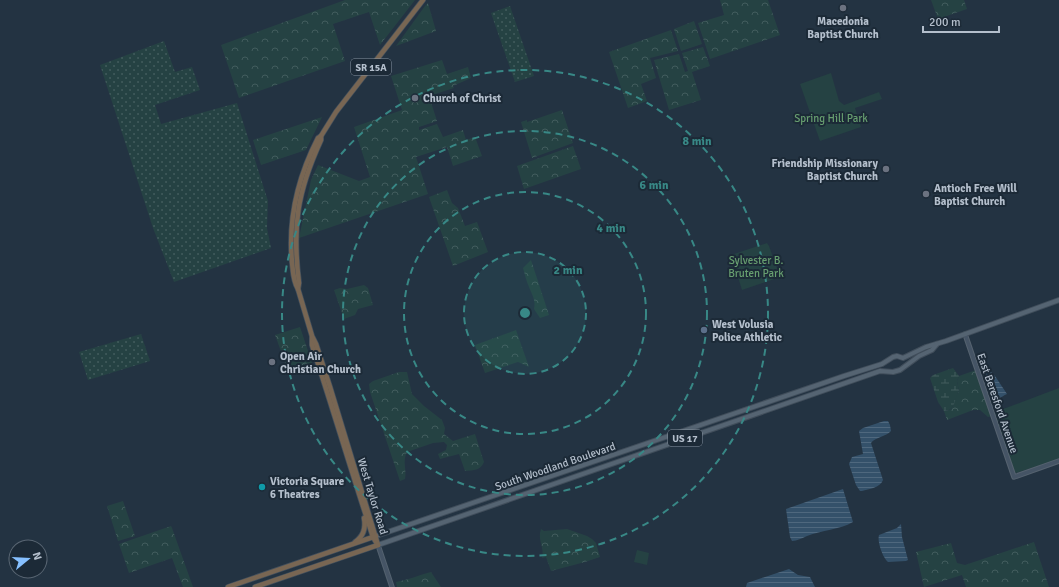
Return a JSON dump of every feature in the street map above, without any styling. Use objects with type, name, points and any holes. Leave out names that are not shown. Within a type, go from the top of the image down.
[{"type":"highway","name":"SR 15A","points":[[298,289],[295,284],[291,244],[295,201],[304,166],[314,144],[321,136],[336,112],[423,0]]},
{"type":"highway","name":"SR 15A","points":[[298,289],[299,283],[296,238],[298,209],[306,175],[321,140],[321,136]]},
{"type":"highway","points":[[306,175],[306,170],[316,147],[314,144]]},
{"type":"highway","points":[[295,201],[293,236],[296,238]]},
{"type":"highway","name":"West Taylor Road","points":[[298,289],[312,336],[321,358],[361,502],[375,536]]},
{"type":"highway","name":"West Taylor Road","points":[[312,336],[312,345],[340,434],[356,481],[360,485],[378,545]]},
{"type":"highway","points":[[351,544],[358,540],[365,529],[361,502]]},
{"type":"highway","name":"South Woodland Boulevard","points":[[228,587],[375,536]]},
{"type":"highway","name":"South Woodland Boulevard","points":[[255,587],[378,545]]},
{"type":"highway","points":[[264,584],[267,577],[274,571]]},
{"type":"highway","points":[[255,587],[260,582],[262,576]]},
{"type":"main road","name":"South Woodland Boulevard","points":[[375,536],[626,452],[838,378],[882,365],[893,357],[897,356],[903,358],[926,347],[1059,300]]},
{"type":"main road","name":"East Beresford Avenue","points":[[965,334],[1014,477],[1059,461]]},
{"type":"main road","name":"South Woodland Boulevard","points":[[378,545],[880,371],[893,372],[900,370],[932,350],[937,344]]},
{"type":"main road","points":[[903,358],[905,362],[903,368]]},
{"type":"main road","points":[[887,362],[886,367],[889,371]]},
{"type":"main road","points":[[621,460],[626,452],[633,456],[637,447]]},
{"type":"main road","points":[[378,545],[392,587]]},
{"type":"green space","points":[[345,0],[415,0],[380,45],[369,12],[333,24],[345,61],[239,98],[221,45]]},
{"type":"green space","points":[[720,0],[768,0],[780,35],[710,59],[698,23],[724,15]]},
{"type":"green space","points":[[931,0],[964,0],[967,9],[938,19]]},
{"type":"green space","points":[[428,3],[436,31],[396,46],[425,6]]},
{"type":"green space","points":[[510,6],[534,76],[515,82],[491,13]]},
{"type":"green space","points":[[694,21],[702,44],[681,51],[674,29]]},
{"type":"green space","points":[[671,30],[678,51],[650,58],[656,78],[641,84],[647,101],[628,108],[609,52]]},
{"type":"green space","points":[[164,41],[175,72],[192,67],[200,90],[155,105],[161,124],[237,103],[268,201],[267,228],[271,248],[174,282],[153,228],[100,65]]},
{"type":"green space","points":[[703,47],[710,66],[692,72],[701,100],[669,110],[654,60],[679,54],[685,72],[688,71],[682,53]]},
{"type":"green space","points":[[442,60],[447,74],[468,67],[471,78],[453,86],[454,88],[429,96],[437,121],[419,127],[419,130],[437,124],[443,137],[463,130],[466,140],[475,137],[482,156],[453,166],[447,147],[416,157],[428,194],[299,238],[311,180],[318,165],[359,181],[370,177],[354,127],[402,110],[391,76]]},
{"type":"green space","name":"Spring Hill Park","points":[[831,73],[839,101],[844,105],[879,92],[882,99],[855,108],[861,127],[820,141],[800,84]]},
{"type":"green space","points":[[562,110],[573,143],[532,158],[521,122],[527,120],[527,122]]},
{"type":"green space","points":[[322,117],[306,150],[261,165],[253,140]]},
{"type":"green space","points":[[573,146],[581,169],[524,189],[517,166]]},
{"type":"green space","points":[[447,190],[452,203],[458,208],[465,226],[477,222],[488,252],[453,266],[429,197]]},
{"type":"green space","name":"Sylvester B. Bruten Park","points":[[767,243],[780,277],[742,290],[731,255]]},
{"type":"green space","points":[[531,260],[549,315],[540,318],[534,309],[534,300],[523,268]]},
{"type":"green space","points":[[364,285],[368,288],[373,305],[358,309],[355,315],[344,319],[334,290]]},
{"type":"green space","points":[[300,327],[312,363],[288,370],[275,335]]},
{"type":"green space","points":[[516,330],[529,367],[518,362],[485,373],[475,345]]},
{"type":"green space","points":[[141,334],[150,361],[88,380],[79,352]]},
{"type":"green space","points":[[953,368],[959,376],[957,381],[959,391],[953,407],[944,411],[938,402],[930,378],[933,375]]},
{"type":"green space","points":[[976,370],[992,416],[988,417],[980,410],[973,410],[947,420],[944,411],[950,410],[953,407],[959,391],[957,381],[959,376]]},
{"type":"green space","points":[[399,372],[407,372],[412,394],[424,406],[442,420],[445,428],[444,434],[453,441],[475,434],[484,462],[481,467],[476,470],[465,471],[459,454],[440,459],[438,454],[446,450],[447,445],[444,442],[433,443],[407,452],[405,459],[405,479],[400,481],[370,392],[369,384],[373,381]]},
{"type":"green space","points":[[1059,388],[1059,459],[1016,473],[1014,471],[995,412]]},
{"type":"green space","points":[[123,501],[135,536],[118,541],[107,506]]},
{"type":"green space","points":[[171,526],[193,587],[183,587],[172,558],[129,573],[119,544]]},
{"type":"green space","points":[[541,529],[544,531],[567,529],[587,536],[596,543],[600,557],[551,571],[546,557],[542,558],[543,551],[540,537]]},
{"type":"green space","points":[[1034,542],[1049,587],[966,587],[962,575],[924,587],[916,552],[951,543],[957,563],[965,565]]},
{"type":"green space","points":[[637,550],[649,553],[647,565],[634,562]]},
{"type":"green space","points":[[431,572],[441,587],[397,587],[396,582]]},
{"type":"water","points":[[987,368],[995,376],[1007,394],[1000,398],[995,397],[987,381],[984,370]]},
{"type":"water","points":[[888,421],[891,431],[886,435],[875,439],[871,443],[883,480],[882,483],[871,489],[860,491],[856,485],[849,464],[852,457],[863,454],[859,431],[863,428]]},
{"type":"water","points":[[843,489],[853,522],[842,527],[792,541],[790,537],[786,509]]},
{"type":"water","points":[[901,524],[902,537],[908,560],[888,562],[881,550],[879,535],[897,528]]},
{"type":"water","points":[[789,569],[798,575],[810,577],[815,587],[746,587],[747,583]]},
{"type":"place","name":"Macedonia Baptist Church","points":[[843,8]]},
{"type":"place","name":"Church of Christ","points":[[415,98]]},
{"type":"place","name":"Friendship Missionary Baptist Church","points":[[886,169]]},
{"type":"place","name":"Antioch Free Will Baptist Church","points":[[926,194]]},
{"type":"place","name":"West Volusia Police Athletic","points":[[704,330]]},
{"type":"place","name":"Open Air Christian Church","points":[[272,362]]},
{"type":"place","name":"Victoria Square 6 Theatres","points":[[262,487]]}]
